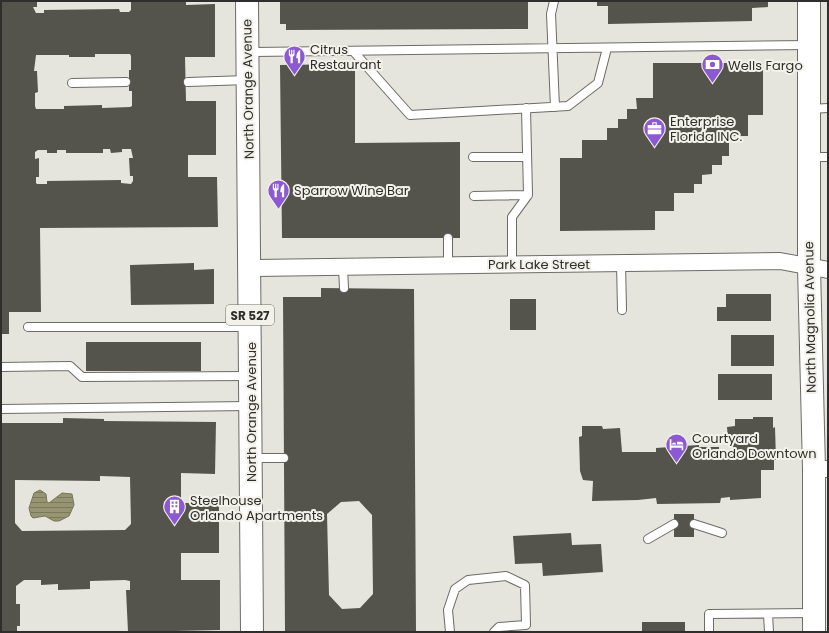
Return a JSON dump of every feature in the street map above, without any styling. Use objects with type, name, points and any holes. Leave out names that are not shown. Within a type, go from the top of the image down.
[{"type":"main road","name":"North Orange Avenue","points":[[247,1],[252,632]]},
{"type":"main road","name":"North Magnolia Avenue","points":[[809,1],[809,45],[818,109],[818,268],[821,469],[814,623]]},
{"type":"street","name":"Park Lake Street","points":[[250,268],[512,263],[780,261],[818,268]]},
{"type":"lane","points":[[554,1],[551,14],[555,107]]},
{"type":"lane","points":[[248,52],[354,52],[809,45]]},
{"type":"lane","points":[[354,52],[410,115],[568,106],[598,83],[607,48]]},
{"type":"lane","points":[[188,82],[248,80]]},
{"type":"lane","points":[[72,83],[126,82]]},
{"type":"lane","points":[[512,263],[512,217],[528,195],[526,108]]},
{"type":"lane","points":[[473,157],[527,157]]},
{"type":"lane","points":[[474,196],[528,195]]},
{"type":"lane","points":[[448,238],[448,264]]},
{"type":"lane","points":[[621,263],[622,310]]},
{"type":"lane","points":[[343,267],[344,288]]},
{"type":"lane","points":[[28,327],[250,327]]},
{"type":"lane","points":[[1,367],[70,366],[82,377],[250,376]]},
{"type":"lane","points":[[1,410],[251,406]]},
{"type":"lane","points":[[251,458],[284,458]]},
{"type":"lane","points":[[648,539],[674,524]]},
{"type":"lane","points":[[694,524],[722,533]]},
{"type":"lane","points":[[450,632],[448,610],[455,589],[468,580],[506,576],[525,585],[526,625],[499,626],[494,632]]},
{"type":"lane","points":[[709,632],[708,614],[768,614],[814,623]]},
{"type":"lane","points":[[768,614],[769,632]]},
{"type":"shaded area","points":[[40,490],[46,494],[47,502],[49,503],[62,493],[72,494],[74,505],[69,516],[59,521],[54,521],[45,516],[33,518],[29,508],[34,493]]},
{"type":"building","points":[[1,1],[37,1],[37,7],[33,7],[36,13],[44,13],[44,10],[119,9],[120,12],[129,12],[131,10],[131,1],[186,1],[186,5],[215,4],[215,57],[185,57],[186,101],[216,101],[216,155],[188,155],[188,177],[217,177],[218,227],[40,228],[41,312],[9,312],[9,334],[1,334]],"holes":[[[95,54],[130,54],[131,70],[129,70],[129,91],[132,91],[132,106],[102,108],[102,105],[64,106],[64,109],[36,109],[35,93],[38,92],[37,71],[34,71],[36,55],[95,57]],[[103,149],[110,149],[111,153],[122,152],[122,149],[131,149],[133,158],[129,158],[130,176],[133,176],[133,181],[131,184],[121,183],[121,180],[47,181],[47,184],[36,183],[36,177],[39,177],[39,158],[35,159],[35,152],[38,150],[47,150],[47,153],[57,153],[57,150],[66,150],[66,153],[103,153]]]},
{"type":"building","points":[[280,1],[528,1],[528,29],[286,30],[286,24],[280,24]]},
{"type":"building","points":[[597,1],[768,1],[768,7],[752,8],[752,21],[608,24],[608,6],[597,6]]},
{"type":"building","name":"Enterprise Florida INC.","points":[[653,63],[763,63],[763,115],[748,115],[748,136],[729,136],[729,156],[722,156],[722,165],[712,165],[712,174],[702,175],[702,184],[694,184],[694,193],[674,193],[674,211],[655,211],[655,230],[560,231],[560,158],[582,158],[582,140],[607,140],[607,128],[618,128],[618,119],[627,119],[627,109],[637,109],[636,98],[653,98]]},
{"type":"building","points":[[355,64],[355,143],[460,142],[460,238],[282,238],[280,65]]},
{"type":"building","points":[[194,263],[194,270],[214,269],[214,304],[131,305],[130,265]]},
{"type":"building","points":[[321,288],[414,289],[416,632],[285,632],[283,297],[321,297]],"holes":[[[359,501],[372,515],[373,594],[360,608],[342,609],[329,595],[327,514],[341,502]]]},
{"type":"building","points":[[726,294],[771,294],[771,321],[717,321],[717,307],[726,307]]},
{"type":"building","points":[[510,299],[536,299],[536,330],[510,330]]},
{"type":"building","points":[[731,335],[774,335],[774,366],[731,366]]},
{"type":"building","points":[[86,342],[201,342],[201,371],[86,371]]},
{"type":"building","points":[[718,374],[772,374],[772,400],[718,400]]},
{"type":"building","name":"Courtyard Orlando Downtown","points":[[753,417],[773,417],[773,428],[775,427],[776,460],[774,460],[774,470],[761,470],[761,498],[730,500],[730,497],[721,498],[720,503],[657,504],[656,498],[592,501],[593,481],[583,480],[580,471],[579,437],[582,436],[582,426],[602,426],[603,429],[620,428],[622,452],[656,452],[656,448],[699,445],[699,447],[719,447],[719,451],[733,451],[733,440],[728,440],[727,427],[735,426],[735,419],[753,419]]},
{"type":"building","name":"Steelhouse Orlando Apartments","points":[[63,418],[104,419],[104,421],[216,422],[215,474],[181,473],[181,503],[219,503],[219,553],[181,553],[181,580],[220,580],[220,630],[128,632],[126,590],[130,590],[130,581],[90,581],[90,589],[58,590],[58,584],[41,585],[41,580],[24,580],[16,586],[16,604],[20,604],[20,626],[17,626],[17,632],[1,632],[1,423],[63,423]],"holes":[[[100,476],[130,477],[131,524],[125,530],[22,531],[15,523],[15,480],[100,481]]]},
{"type":"building","points":[[674,514],[694,514],[694,537],[674,537]]},
{"type":"building","points":[[571,533],[572,545],[601,544],[603,572],[543,576],[542,563],[515,564],[513,536]]},
{"type":"building","points":[[642,622],[685,622],[685,632],[642,632]]},
{"type":"place","name":"Citrus Restaurant","points":[[295,76]]},
{"type":"place","name":"Wells Fargo","points":[[713,84]]},
{"type":"place","name":"Enterprise Florida INC.","points":[[655,148]]},
{"type":"place","name":"Sparrow Wine Bar","points":[[279,210]]},
{"type":"place","name":"Courtyard Orlando Downtown","points":[[677,464]]},
{"type":"place","name":"Steelhouse Orlando Apartments","points":[[174,526]]}]
